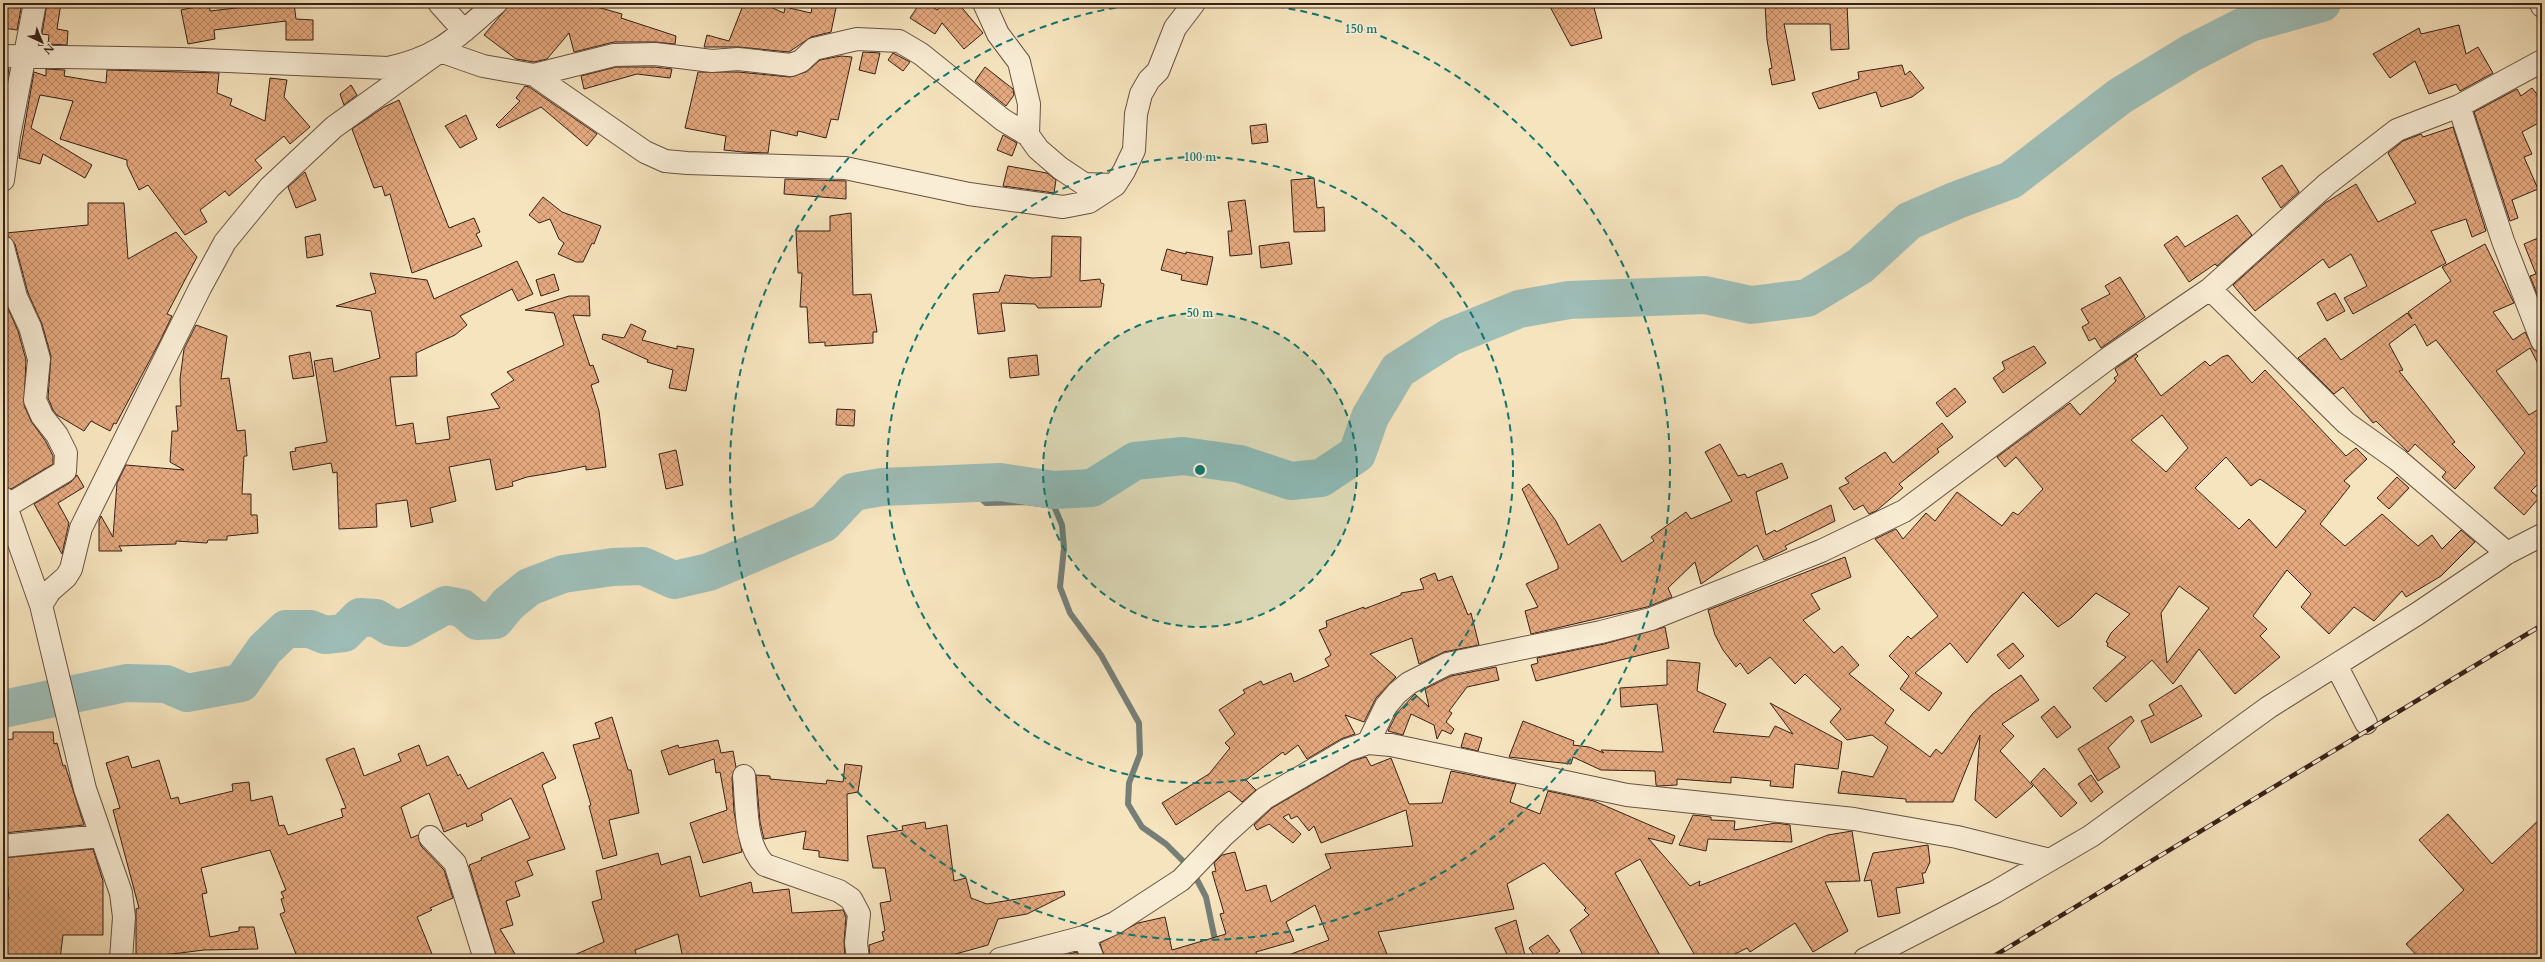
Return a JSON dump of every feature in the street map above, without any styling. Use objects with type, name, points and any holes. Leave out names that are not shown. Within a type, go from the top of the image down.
[{"type":"street","points":[[3,180],[35,3]]},
{"type":"street","points":[[439,3],[464,31]]},
{"type":"street","points":[[41,605],[50,591],[66,578],[71,569],[80,528],[225,242],[270,187],[334,127],[440,50],[496,3]]},
{"type":"street","points":[[984,3],[998,34],[1019,62],[1029,104],[1028,135]]},
{"type":"street","points":[[534,75],[645,152],[665,161],[845,168],[969,194],[1063,207],[1089,202],[1115,185],[1134,150],[1136,114],[1141,94],[1149,80],[1158,71],[1175,28],[1194,3]]},
{"type":"street","points":[[3,56],[388,68],[415,62],[440,50],[483,66],[534,75],[614,55],[655,54],[712,61],[738,59],[791,65],[801,61],[814,49],[821,47],[858,39],[899,41],[921,54],[1003,120],[1028,135],[1038,149],[1060,168],[1084,184],[1115,185]]},
{"type":"street","points":[[1368,743],[1382,713],[1397,693],[1425,673],[1447,664],[1601,632],[1651,619],[1821,551],[1904,511],[2110,357],[2210,289],[2327,184],[2397,130],[2459,106],[2542,61]]},
{"type":"street","points":[[2459,106],[2503,241],[2542,341]]},
{"type":"street","points":[[3,247],[16,297],[30,328],[39,359],[36,400],[42,416],[57,435],[66,453],[65,471],[5,502],[41,605],[67,715],[100,836],[121,892],[124,917],[121,959]]},
{"type":"street","points":[[2210,289],[2346,423],[2398,460],[2507,553]]},
{"type":"street","points":[[1865,959],[1995,892],[2091,836],[2269,707],[2418,614],[2507,553],[2542,535]]},
{"type":"street","points":[[2336,665],[2366,723]]},
{"type":"street","points":[[1000,959],[1084,937],[1115,923],[1181,880],[1224,835],[1265,798],[1323,762],[1368,743],[1391,745],[1627,795],[1854,819],[1957,837],[2050,860]]},
{"type":"street","points":[[744,776],[752,846],[756,857],[765,866],[838,891],[851,899],[859,914],[856,943],[858,959]]},
{"type":"street","points":[[3,846],[100,836]]},
{"type":"street","points":[[430,836],[455,863],[485,959]]},
{"type":"street","points":[[1084,937],[1093,959]]},
{"type":"building","points":[[3,3],[22,3],[17,30],[3,28]]},
{"type":"building","points":[[47,3],[61,3],[57,29],[68,31],[67,45],[48,44],[49,35],[42,34]]},
{"type":"building","points":[[279,3],[294,3],[296,19],[313,20],[313,40],[286,40],[286,21],[214,30],[215,39],[188,44],[181,10],[209,4],[210,11]]},
{"type":"building","points":[[511,3],[583,3],[622,14],[621,18],[676,36],[675,44],[655,42],[614,42],[574,52],[569,33],[547,59],[534,62],[516,59],[484,35]]},
{"type":"building","points":[[744,3],[761,3],[784,13],[785,7],[811,13],[813,3],[837,3],[831,32],[811,37],[789,52],[739,47],[704,47],[707,35],[729,41]]},
{"type":"building","points":[[920,3],[927,3],[937,10],[945,3],[958,3],[983,33],[964,49],[942,23],[935,34],[910,18]]},
{"type":"building","points":[[1548,3],[1595,3],[1593,4],[1602,38],[1571,46]]},
{"type":"building","points":[[1765,4],[1847,4],[1849,49],[1831,50],[1830,24],[1784,24],[1795,80],[1772,85],[1769,69],[1772,68],[1767,40]]},
{"type":"building","points":[[2459,25],[2466,54],[2478,47],[2493,73],[2460,91],[2456,84],[2429,94],[2415,61],[2390,78],[2373,54],[2419,28],[2421,34]]},
{"type":"building","points":[[863,52],[880,53],[875,74],[859,70]]},
{"type":"building","points":[[893,53],[910,62],[903,71],[888,60]]},
{"type":"building","points":[[841,56],[852,57],[838,120],[831,119],[826,138],[798,131],[797,136],[771,130],[768,153],[743,152],[724,150],[726,136],[685,128],[698,72],[738,72],[790,77],[806,72],[820,60]]},
{"type":"building","points":[[1902,65],[1905,75],[1910,71],[1924,88],[1912,97],[1881,107],[1876,92],[1819,109],[1812,93],[1859,79],[1858,72]]},
{"type":"building","points":[[616,67],[654,67],[672,69],[670,78],[637,74],[584,89],[581,76]]},
{"type":"building","points":[[985,67],[1013,89],[1014,95],[1006,106],[975,81]]},
{"type":"building","points":[[3,68],[9,69],[3,102]]},
{"type":"building","points":[[46,69],[65,70],[64,76],[106,83],[107,70],[219,73],[217,93],[232,99],[230,105],[265,121],[270,78],[287,80],[284,97],[310,127],[290,144],[284,136],[255,160],[262,168],[229,196],[225,191],[200,210],[207,222],[185,235],[148,185],[139,190],[127,165],[127,160],[60,139],[73,101],[40,95],[31,128],[92,165],[85,178],[43,154],[40,164],[19,158],[34,72],[46,76]]},
{"type":"building","points":[[351,85],[357,95],[344,105],[340,94]]},
{"type":"building","points":[[525,86],[529,87],[597,134],[587,146],[541,107],[499,128],[496,125],[520,101],[516,98]]},
{"type":"building","points":[[2532,88],[2542,101],[2542,121],[2522,132],[2532,154],[2524,157],[2538,189],[2512,200],[2518,218],[2510,221],[2474,112],[2517,89],[2521,96]]},
{"type":"building","points":[[399,100],[449,228],[474,218],[480,232],[476,234],[482,246],[412,273],[390,194],[385,196],[382,186],[374,188],[352,129],[384,107]]},
{"type":"building","points":[[466,115],[477,139],[460,148],[445,126]]},
{"type":"building","points":[[1266,124],[1268,142],[1252,144],[1250,126]]},
{"type":"building","points":[[2453,127],[2486,231],[2472,237],[2466,219],[2431,231],[2446,263],[2353,314],[2344,298],[2367,286],[2351,254],[2329,268],[2323,259],[2255,311],[2233,285],[2325,203],[2356,184],[2378,222],[2416,203],[2388,153],[2403,141],[2421,134],[2423,137]]},
{"type":"building","points":[[1003,135],[1017,143],[1012,156],[997,150]]},
{"type":"building","points":[[2282,165],[2299,192],[2281,208],[2262,178]]},
{"type":"building","points":[[1008,166],[1047,173],[1056,180],[1054,193],[1003,186]]},
{"type":"building","points":[[305,172],[316,200],[296,208],[288,187]]},
{"type":"building","points":[[1314,178],[1317,208],[1324,207],[1325,231],[1294,232],[1291,180]]},
{"type":"building","points":[[785,179],[846,181],[846,199],[784,194]]},
{"type":"building","points":[[543,197],[562,212],[601,226],[594,244],[592,243],[583,262],[576,262],[558,254],[564,243],[559,239],[550,219],[539,223],[529,215]]},
{"type":"building","points":[[1245,200],[1252,254],[1230,256],[1228,231],[1232,231],[1228,202]]},
{"type":"building","points":[[88,203],[124,203],[128,259],[176,232],[197,257],[167,314],[172,316],[161,339],[116,424],[114,423],[110,431],[91,421],[84,431],[57,415],[53,410],[48,398],[51,356],[42,324],[28,293],[15,244],[6,233],[88,225]]},
{"type":"building","points":[[851,213],[853,295],[871,294],[877,332],[873,332],[873,343],[825,346],[825,342],[809,343],[807,307],[800,307],[802,273],[798,273],[796,231],[830,231],[830,216]]},
{"type":"building","points":[[2237,215],[2252,235],[2217,266],[2215,264],[2189,282],[2164,245],[2177,236],[2185,247]]},
{"type":"building","points":[[320,234],[323,255],[307,258],[305,237]]},
{"type":"building","points":[[1052,236],[1081,237],[1080,281],[1100,279],[1101,283],[1104,284],[1101,307],[1038,308],[1035,304],[1001,303],[1005,331],[978,334],[973,294],[999,292],[1005,275],[1033,278],[1051,277]]},
{"type":"building","points":[[2538,238],[2542,247],[2542,307],[2530,276],[2536,274],[2524,244]]},
{"type":"building","points":[[1289,242],[1292,264],[1261,268],[1259,246]]},
{"type":"building","points":[[2485,244],[2514,303],[2493,312],[2513,340],[2525,332],[2534,350],[2542,353],[2542,372],[2530,348],[2496,371],[2529,415],[2542,407],[2542,480],[2531,491],[2539,498],[2524,515],[2494,488],[2525,453],[2436,340],[2427,346],[2415,324],[2389,344],[2403,370],[2399,371],[2455,442],[2452,444],[2475,467],[2455,489],[2442,477],[2446,472],[2415,444],[2408,452],[2376,421],[2373,423],[2343,387],[2334,394],[2298,358],[2325,338],[2341,360],[2407,313],[2412,319],[2408,312],[2451,281],[2442,267]]},
{"type":"building","points":[[1167,249],[1186,254],[1186,252],[1213,257],[1207,285],[1181,280],[1182,275],[1161,270]]},
{"type":"building","points":[[517,261],[533,294],[518,301],[512,289],[460,316],[467,325],[455,335],[416,353],[417,376],[390,377],[396,426],[413,423],[416,444],[450,439],[447,417],[500,408],[491,394],[514,380],[507,372],[564,345],[554,313],[525,310],[569,296],[589,296],[590,316],[573,315],[590,366],[593,365],[599,382],[591,385],[599,411],[606,467],[586,470],[586,466],[527,477],[512,482],[513,486],[496,490],[490,459],[449,467],[456,501],[430,508],[433,522],[411,527],[407,500],[376,504],[377,527],[339,529],[337,472],[333,473],[331,463],[293,470],[290,452],[296,451],[295,448],[327,442],[314,361],[332,358],[334,372],[380,358],[371,311],[336,306],[376,293],[370,273],[427,280],[434,299]]},
{"type":"building","points":[[554,274],[559,290],[541,296],[536,280]]},
{"type":"building","points":[[2120,277],[2145,317],[2101,348],[2095,338],[2089,341],[2082,327],[2089,323],[2081,309],[2110,294],[2105,286]]},
{"type":"building","points":[[2335,293],[2345,311],[2327,321],[2317,303]]},
{"type":"building","points":[[3,297],[18,331],[26,360],[24,405],[31,421],[46,442],[53,456],[53,464],[11,489],[3,486]]},
{"type":"building","points":[[631,324],[646,331],[642,340],[677,349],[677,346],[694,349],[686,391],[669,388],[673,370],[647,362],[648,360],[602,339],[603,334],[624,338]]},
{"type":"building","points":[[196,325],[227,336],[221,379],[229,378],[237,431],[245,430],[247,456],[244,456],[242,494],[251,494],[251,515],[257,515],[258,533],[227,536],[227,540],[208,540],[207,543],[176,541],[176,544],[119,546],[122,551],[99,551],[99,521],[101,516],[113,537],[117,483],[126,465],[184,470],[170,462],[172,431],[178,431],[176,406],[181,406],[180,379],[184,349]]},
{"type":"building","points":[[2034,346],[2046,363],[2003,393],[1993,378],[2005,369],[2002,362]]},
{"type":"building","points":[[310,352],[314,376],[293,379],[289,356]]},
{"type":"building","points":[[2136,354],[2138,356],[2135,359],[2161,396],[2205,361],[2210,366],[2222,357],[2228,355],[2252,383],[2265,370],[2346,456],[2356,448],[2367,459],[2344,481],[2350,486],[2320,524],[2345,546],[2382,514],[2418,546],[2432,535],[2442,549],[2461,530],[2475,542],[2441,576],[2406,597],[2402,591],[2374,621],[2354,607],[2329,634],[2301,607],[2311,594],[2287,570],[2253,616],[2267,629],[2260,636],[2280,657],[2235,694],[2199,649],[2173,684],[2152,660],[2106,702],[2093,688],[2126,657],[2107,646],[2108,643],[2106,642],[2111,633],[2130,614],[2096,593],[2071,618],[2058,627],[2023,592],[1967,663],[1950,643],[1915,673],[1942,693],[1929,711],[1900,689],[1909,676],[1889,656],[1908,636],[1911,639],[1938,616],[1875,539],[1896,529],[1903,539],[1926,513],[1935,521],[1957,492],[2002,526],[2013,512],[2018,515],[2043,489],[2016,457],[2005,467],[1997,457],[2070,403],[2080,415],[2116,381],[2114,378],[2118,375],[2115,369]],"holes":[[[2162,415],[2188,448],[2166,472],[2131,440]],[[2226,457],[2251,486],[2260,479],[2306,511],[2276,548],[2249,519],[2239,529],[2195,488]],[[2179,586],[2209,608],[2167,663],[2161,613]]]},
{"type":"building","points":[[1037,355],[1039,375],[1010,378],[1008,358]]},
{"type":"building","points":[[1955,388],[1966,402],[1947,417],[1936,403]]},
{"type":"building","points":[[837,409],[855,410],[854,426],[836,425]]},
{"type":"building","points":[[1942,423],[1953,437],[1937,449],[1939,452],[1899,484],[1903,488],[1876,511],[1869,514],[1863,505],[1854,510],[1839,488],[1849,483],[1845,478],[1885,452],[1893,463]]},
{"type":"building","points":[[1720,444],[1738,476],[1745,474],[1747,478],[1782,463],[1788,478],[1756,492],[1766,535],[1775,530],[1776,532],[1831,505],[1835,521],[1785,546],[1787,549],[1764,560],[1757,545],[1701,584],[1695,562],[1668,588],[1672,597],[1647,607],[1531,634],[1525,611],[1538,607],[1526,584],[1558,569],[1558,565],[1522,489],[1529,484],[1556,521],[1568,545],[1600,524],[1622,562],[1654,541],[1651,537],[1686,512],[1691,519],[1732,501],[1705,452]]},
{"type":"building","points":[[676,450],[683,485],[666,489],[659,454]]},
{"type":"building","points":[[77,475],[84,487],[58,503],[69,523],[62,554],[34,504],[71,482]]},
{"type":"building","points":[[2397,477],[2409,488],[2389,509],[2377,498]]},
{"type":"building","points":[[1845,557],[1851,577],[1811,594],[1820,609],[1803,620],[1834,653],[1842,646],[1859,665],[1849,674],[1894,710],[1885,723],[1930,757],[1936,749],[1942,754],[1973,713],[1992,695],[2021,675],[2039,700],[2002,724],[2014,736],[2000,751],[2033,786],[1996,818],[1975,800],[1980,735],[1953,802],[1906,802],[1906,799],[1838,793],[1842,771],[1873,777],[1888,747],[1872,735],[1847,740],[1830,722],[1841,709],[1805,674],[1795,684],[1770,657],[1748,674],[1740,663],[1736,667],[1723,650],[1715,635],[1708,610]]},
{"type":"building","points":[[1435,573],[1438,581],[1452,576],[1468,615],[1471,613],[1479,645],[1444,652],[1419,664],[1412,638],[1370,654],[1396,677],[1376,698],[1364,722],[1345,715],[1355,734],[1341,739],[1307,759],[1298,745],[1285,755],[1283,752],[1246,780],[1256,790],[1242,802],[1229,791],[1176,825],[1162,803],[1209,774],[1230,748],[1225,743],[1235,734],[1219,710],[1245,693],[1243,690],[1261,681],[1263,685],[1291,673],[1294,682],[1329,666],[1325,659],[1331,655],[1319,630],[1327,627],[1326,621],[1364,607],[1364,609],[1401,595],[1401,593],[1424,589],[1420,579]]},
{"type":"building","points":[[1665,627],[1669,648],[1536,681],[1531,665],[1538,663],[1537,658],[1604,644]]},
{"type":"building","points":[[2013,643],[2024,656],[2009,669],[1997,655]]},
{"type":"building","points":[[1667,660],[1700,663],[1697,691],[1726,704],[1713,732],[1769,737],[1775,726],[1793,734],[1770,703],[1842,742],[1838,769],[1795,764],[1793,788],[1770,786],[1771,781],[1731,777],[1731,783],[1677,779],[1677,785],[1658,786],[1656,785],[1655,771],[1601,770],[1573,757],[1571,764],[1509,757],[1523,721],[1574,741],[1573,745],[1589,747],[1604,753],[1601,750],[1663,752],[1657,704],[1621,707],[1620,688],[1667,685]]},
{"type":"building","points":[[1496,667],[1499,680],[1467,687],[1449,711],[1452,713],[1446,722],[1454,729],[1451,734],[1442,730],[1437,739],[1434,725],[1411,714],[1403,735],[1388,731],[1397,713],[1415,694],[1429,707],[1425,689],[1451,676]]},
{"type":"building","points":[[2181,685],[2202,716],[2151,743],[2141,721],[2154,715],[2149,705]]},
{"type":"building","points":[[2054,706],[2071,727],[2057,738],[2041,717]]},
{"type":"building","points":[[2131,716],[2134,721],[2108,748],[2120,767],[2098,781],[2078,749]]},
{"type":"building","points":[[612,717],[628,770],[631,770],[639,813],[609,820],[617,855],[603,859],[589,806],[591,805],[573,745],[600,738],[595,723]]},
{"type":"building","points":[[13,732],[53,732],[54,744],[57,743],[63,766],[65,765],[84,825],[3,833],[3,740],[13,739]]},
{"type":"building","points":[[1465,733],[1482,738],[1478,751],[1461,747]]},
{"type":"building","points":[[718,740],[721,753],[733,751],[736,767],[732,777],[734,812],[742,852],[703,863],[690,823],[727,810],[720,772],[716,773],[714,759],[669,775],[661,751],[678,745],[679,748]]},
{"type":"building","points":[[419,745],[427,766],[448,756],[458,776],[460,774],[468,789],[543,752],[556,778],[542,785],[565,849],[527,861],[533,875],[515,882],[520,896],[506,901],[513,925],[500,929],[518,959],[497,959],[469,865],[482,860],[481,858],[530,838],[511,798],[481,814],[483,820],[467,827],[466,823],[444,832],[429,793],[401,807],[411,838],[418,835],[421,846],[444,870],[453,898],[430,908],[432,910],[417,917],[434,959],[298,959],[280,914],[285,912],[281,899],[284,898],[281,892],[286,890],[270,850],[201,868],[207,893],[202,894],[210,937],[239,931],[239,927],[254,927],[258,949],[204,950],[164,955],[165,959],[136,959],[136,909],[139,908],[113,810],[120,808],[106,763],[128,756],[132,768],[159,760],[171,799],[178,797],[180,804],[233,791],[232,784],[249,782],[251,801],[272,796],[279,826],[284,825],[288,835],[343,817],[341,809],[346,808],[326,759],[354,748],[364,776],[401,761],[398,754]]},
{"type":"building","points":[[1366,757],[1371,766],[1391,758],[1409,804],[1442,803],[1451,771],[1516,784],[1510,802],[1540,814],[1548,791],[1594,801],[1675,836],[1672,844],[1648,838],[1690,886],[1700,881],[1699,886],[1828,835],[1852,831],[1860,881],[1825,882],[1848,931],[1813,952],[1795,923],[1750,952],[1747,948],[1725,959],[1697,959],[1640,859],[1615,873],[1662,959],[1585,959],[1570,930],[1589,915],[1584,910],[1586,908],[1544,863],[1507,884],[1514,909],[1378,932],[1389,959],[1283,959],[1283,957],[1329,940],[1315,905],[1286,922],[1294,941],[1256,952],[1258,959],[1105,959],[1100,943],[1138,923],[1165,917],[1172,950],[1226,934],[1220,914],[1224,913],[1212,872],[1216,871],[1214,863],[1222,855],[1235,852],[1246,891],[1266,885],[1271,902],[1331,868],[1325,854],[1413,846],[1406,810],[1321,843],[1314,826],[1309,831],[1297,816],[1291,819],[1289,814],[1283,817],[1301,834],[1293,843],[1269,824],[1257,830],[1254,825],[1272,808],[1352,761]]},
{"type":"building","points":[[845,764],[862,766],[858,792],[847,794],[848,861],[819,857],[819,851],[803,849],[806,831],[764,839],[760,822],[756,775],[770,776],[770,779],[826,784],[827,780],[843,782]]},
{"type":"building","points":[[2044,768],[2077,803],[2061,817],[2031,782]]},
{"type":"building","points":[[2091,775],[2103,792],[2091,802],[2078,784]]},
{"type":"building","points":[[2448,814],[2492,864],[2542,817],[2542,959],[2420,959],[2406,944],[2464,890],[2419,840]]},
{"type":"building","points":[[1693,815],[1711,817],[1711,820],[1735,821],[1734,830],[1776,823],[1790,825],[1792,842],[1708,839],[1706,851],[1679,845]]},
{"type":"building","points":[[925,822],[926,829],[947,825],[954,881],[966,878],[971,898],[987,904],[1064,891],[1065,895],[1027,914],[998,919],[988,945],[952,955],[953,959],[870,959],[869,945],[884,940],[882,932],[885,931],[880,903],[891,901],[885,868],[873,868],[867,836],[903,830],[902,826]]},
{"type":"building","points":[[1928,845],[1930,862],[1925,873],[1922,873],[1924,883],[1896,888],[1900,913],[1878,917],[1871,880],[1864,881],[1873,853]]},
{"type":"building","points":[[93,849],[103,881],[103,935],[63,935],[60,959],[3,959],[3,900],[9,899],[6,869],[3,869],[3,858]]},
{"type":"building","points":[[658,853],[661,865],[690,856],[700,897],[751,882],[753,893],[789,889],[792,913],[843,910],[846,917],[844,942],[845,959],[683,959],[678,934],[635,950],[637,959],[565,959],[604,942],[592,902],[602,899],[596,871]]},
{"type":"building","points":[[1516,920],[1526,959],[1509,959],[1495,928]]},
{"type":"building","points":[[1548,935],[1560,951],[1548,959],[1537,959],[1529,948]]},
{"type":"building","points":[[1077,952],[1079,959],[1049,959]]},
{"type":"waterway","points":[[3,709],[126,683],[166,684],[187,693],[241,683],[265,649],[286,629],[310,629],[325,635],[344,633],[360,617],[376,618],[391,627],[404,628],[446,605],[462,608],[477,621],[495,620],[508,604],[529,587],[563,574],[613,567],[643,566],[674,580],[709,572],[824,523],[853,492],[882,487],[1000,482],[1054,490],[1092,488],[1135,461],[1183,456],[1240,464],[1291,481],[1321,478],[1357,454],[1370,417],[1398,370],[1450,337],[1519,309],[1569,300],[1705,295],[1751,305],[1807,298],[1860,266],[1909,221],[1957,200],[2011,180],[2120,96],[2191,53],[2250,23],[2322,3]]},
{"type":"waterway","points":[[964,483],[986,503],[1025,502],[1054,506],[1062,525],[1064,548],[1060,587],[1070,613],[1101,655],[1139,723],[1140,754],[1129,783],[1128,804],[1142,827],[1166,844],[1185,863]]},
{"type":"waterway","points":[[1194,874],[1206,897],[1219,959]]},
{"type":"railway","points":[[1989,959],[2542,625]]}]
